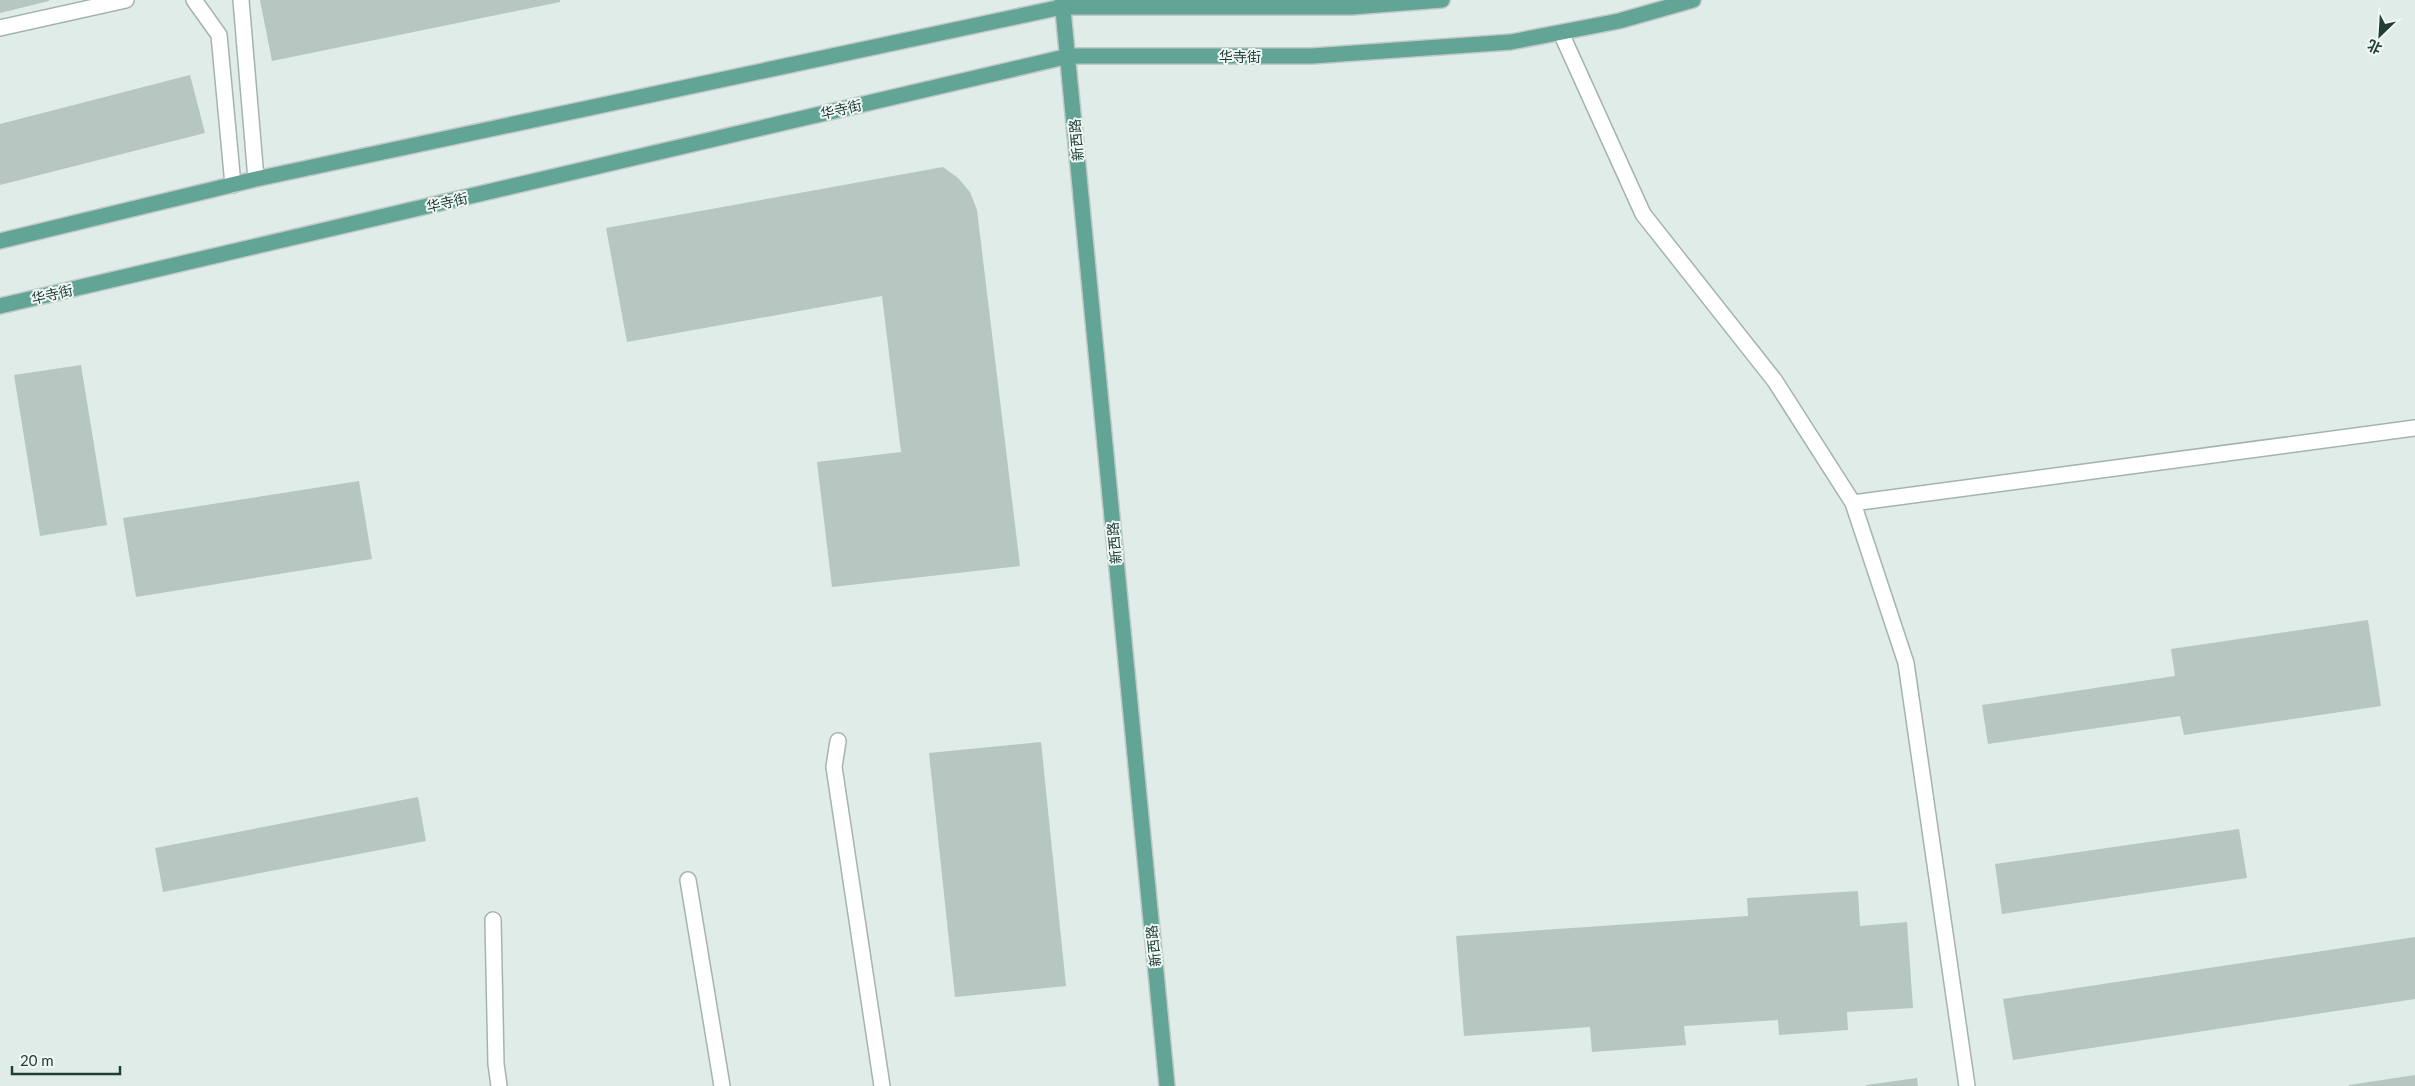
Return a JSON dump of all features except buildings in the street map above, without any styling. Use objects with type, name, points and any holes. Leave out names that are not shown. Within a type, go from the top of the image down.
[{"type":"main road","points":[[0,241],[256,179],[1062,4],[1352,7],[1442,0]]},
{"type":"main road","name":"华寺街","points":[[0,306],[1069,56],[1312,56],[1510,42],[1619,21],[1693,0]]},
{"type":"main road","name":"新西路","points":[[1062,4],[1069,56],[1167,1086]]},
{"type":"street","points":[[0,28],[126,0]]},
{"type":"street","points":[[194,0],[219,35],[233,185]]},
{"type":"street","points":[[241,0],[256,179]]},
{"type":"street","points":[[1561,33],[1643,214],[1776,382],[1853,503],[1906,663],[1968,1086]]},
{"type":"street","points":[[1853,503],[2415,428]]},
{"type":"street","points":[[838,741],[834,768],[882,1086]]},
{"type":"street","points":[[688,880],[722,1086]]},
{"type":"street","points":[[493,920],[496,1064],[500,1086]]}]
